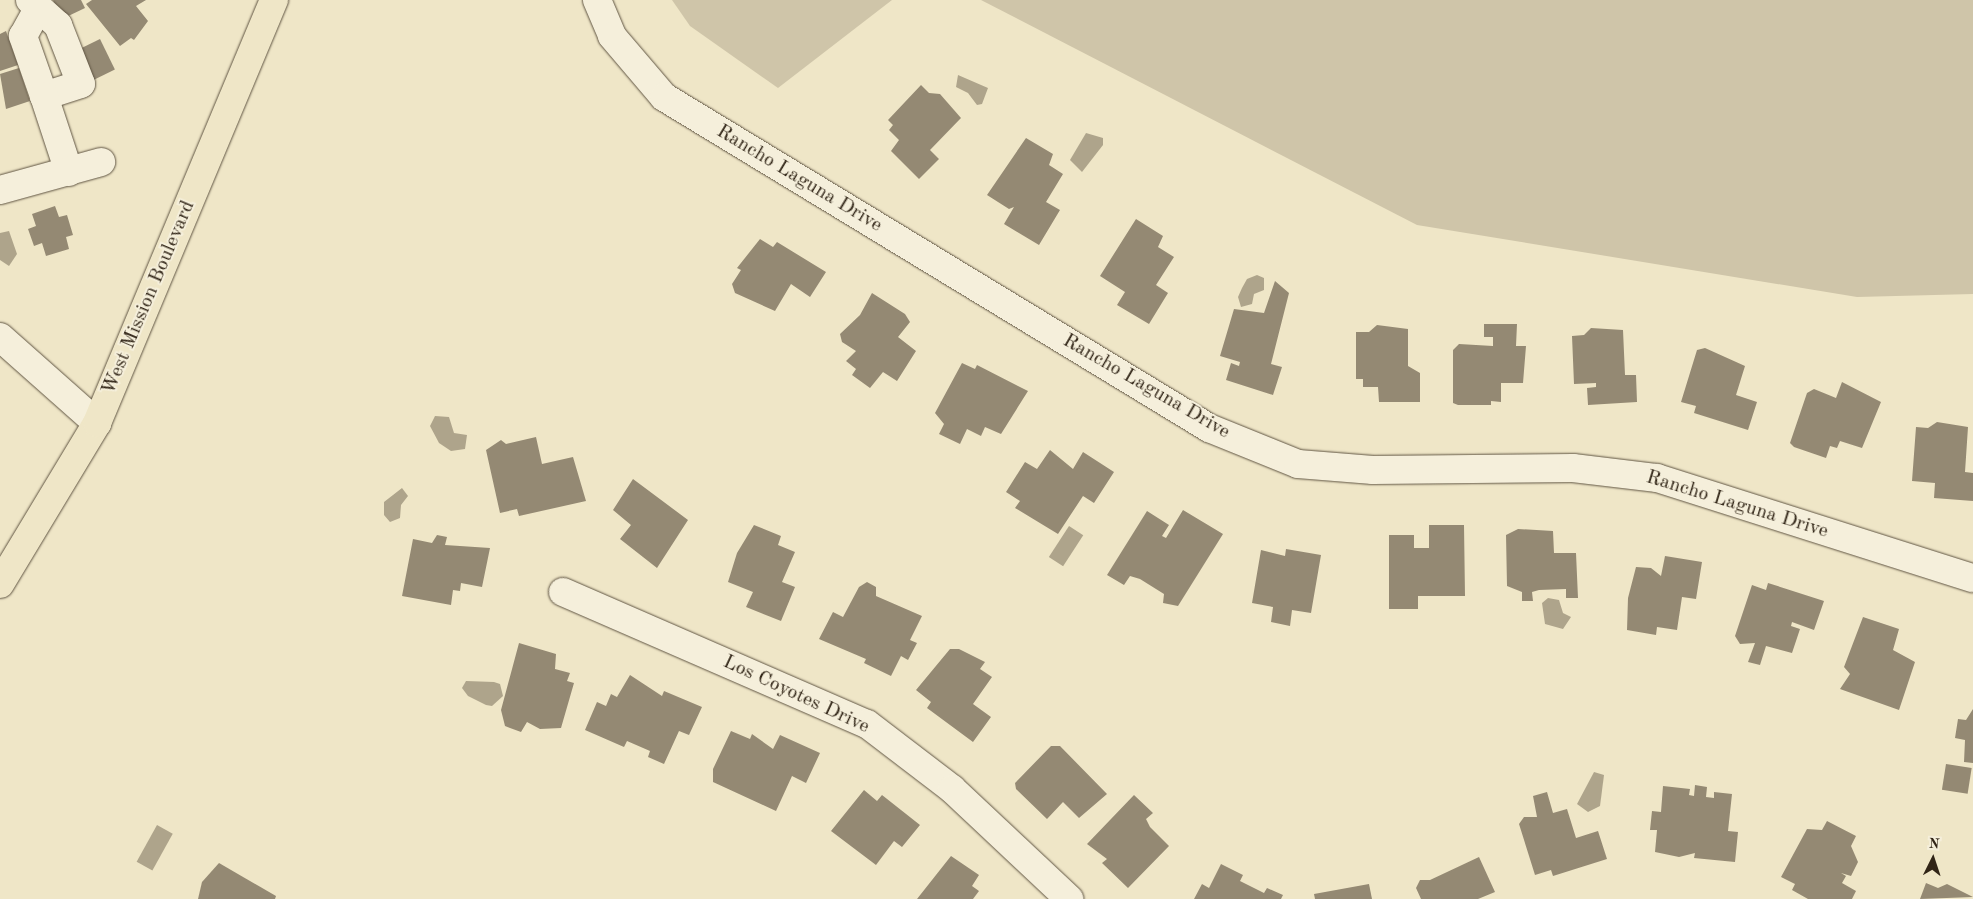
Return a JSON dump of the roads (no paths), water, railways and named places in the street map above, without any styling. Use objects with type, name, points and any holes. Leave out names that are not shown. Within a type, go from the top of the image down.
[{"type":"main road","name":"West Mission Boulevard","points":[[3,570],[97,423],[274,0]]},
{"type":"street","name":"Rancho Laguna Drive","points":[[597,0],[612,36],[664,97],[1209,428],[1298,464],[1373,470],[1573,468],[1657,478],[1973,578]]},
{"type":"street","points":[[44,96],[81,84],[58,26],[34,4],[23,36],[69,172]]},
{"type":"street","points":[[0,190],[101,162]]},
{"type":"street","points":[[0,337],[97,423]]},
{"type":"street","name":"Los Coyotes Drive","points":[[564,592],[867,724],[952,789],[1070,899]]}]
